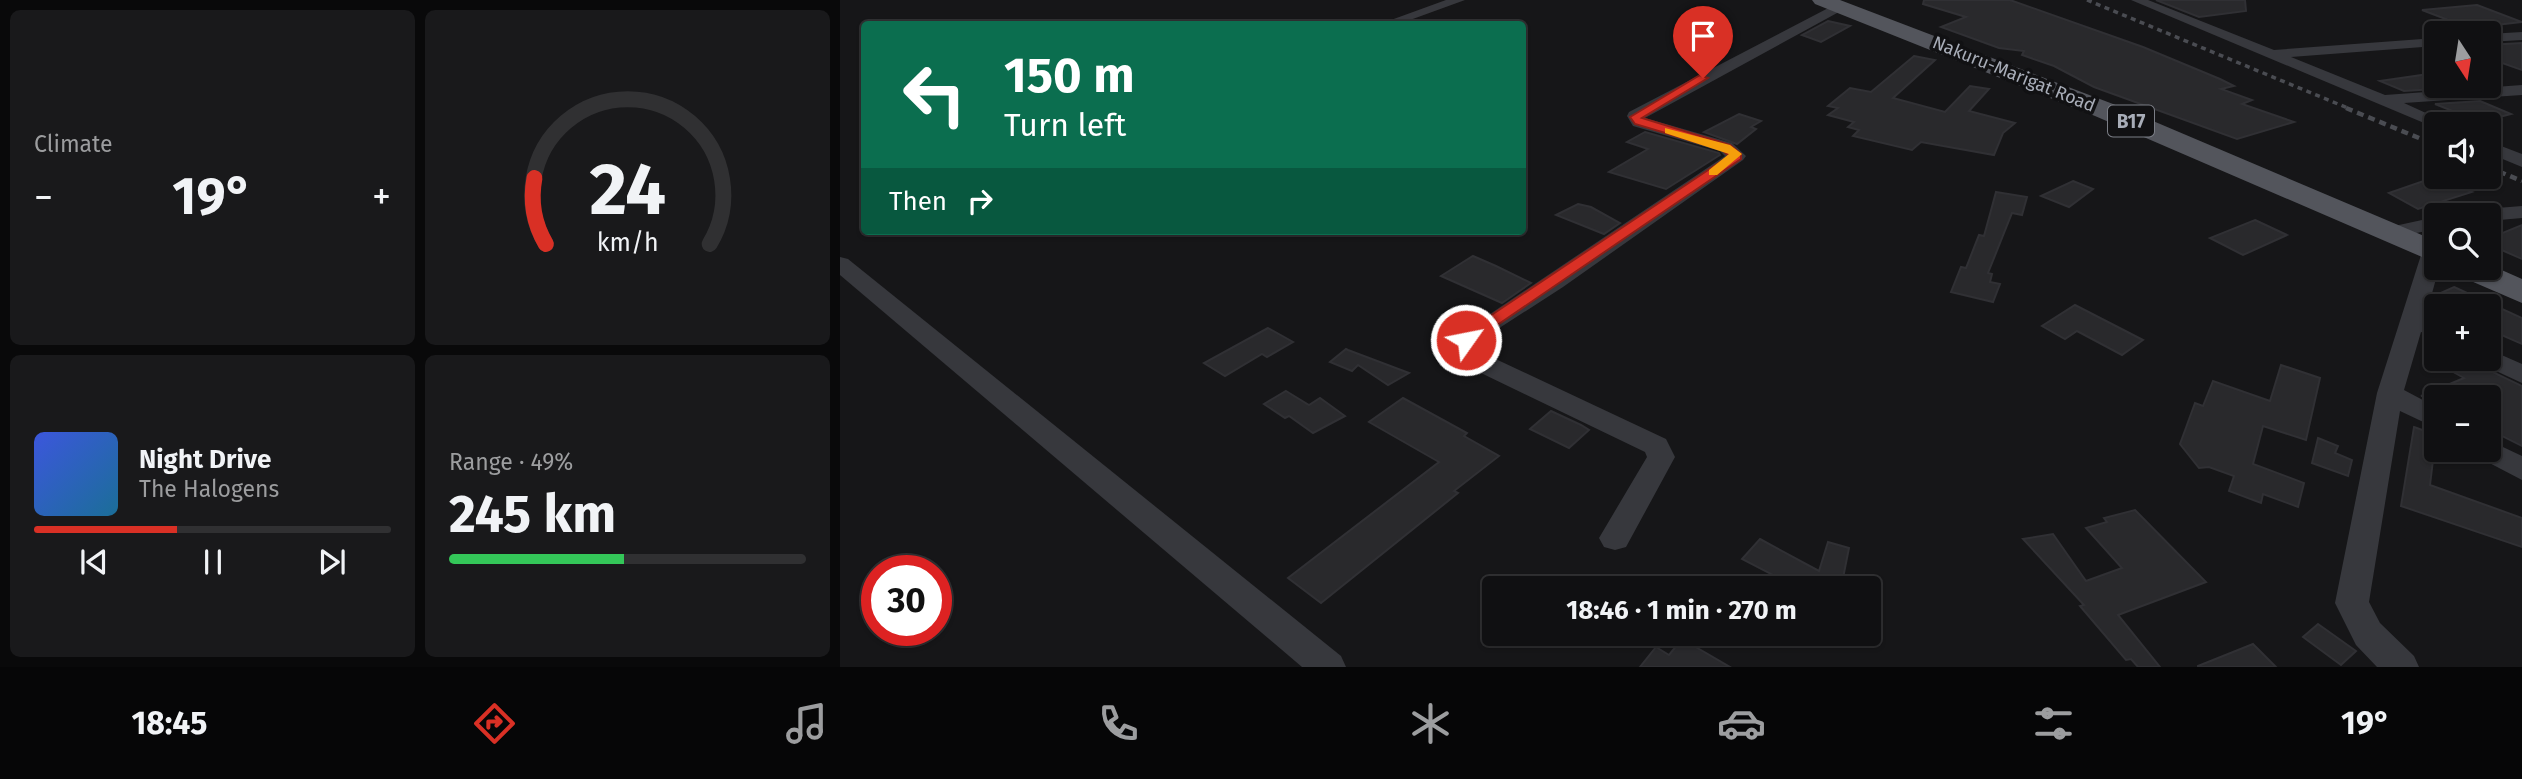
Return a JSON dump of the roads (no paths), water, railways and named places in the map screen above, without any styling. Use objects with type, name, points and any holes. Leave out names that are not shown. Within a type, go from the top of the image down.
[{"type":"main road","name":"Nakuru-Marigat Road","points":[[1831,3],[2104,110],[2424,247]]},
{"type":"main road","points":[[2496,280],[2522,292]]},
{"type":"street","points":[[1396,21],[1459,0]]},
{"type":"street","points":[[2137,0],[2424,116]]},
{"type":"street","points":[[1615,538],[1661,457],[1657,446],[1461,353],[1457,345],[1737,156],[1726,147],[1639,122],[1635,116],[1831,3]]},
{"type":"street","points":[[2501,37],[2522,36]]},
{"type":"street","points":[[2269,55],[2424,43]]},
{"type":"street","points":[[2387,100],[2522,90]]},
{"type":"street","points":[[2501,151],[2522,160]]},
{"type":"street","points":[[2501,214],[2522,212]]},
{"type":"street","points":[[2392,232],[2424,225]]},
{"type":"street","points":[[840,264],[1328,667]]},
{"type":"street","points":[[2401,667],[2368,634],[2352,603],[2390,393],[2425,280]]},
{"type":"street","points":[[2412,317],[2424,324]]},
{"type":"street","points":[[2501,364],[2522,375]]},
{"type":"street","points":[[2390,393],[2424,412]]},
{"type":"street","points":[[2501,457],[2522,469]]},
{"type":"railway","points":[[2087,0],[2350,109]]},
{"type":"railway","points":[[2346,108],[2424,140]]},
{"type":"railway","points":[[2501,172],[2522,181]]}]
